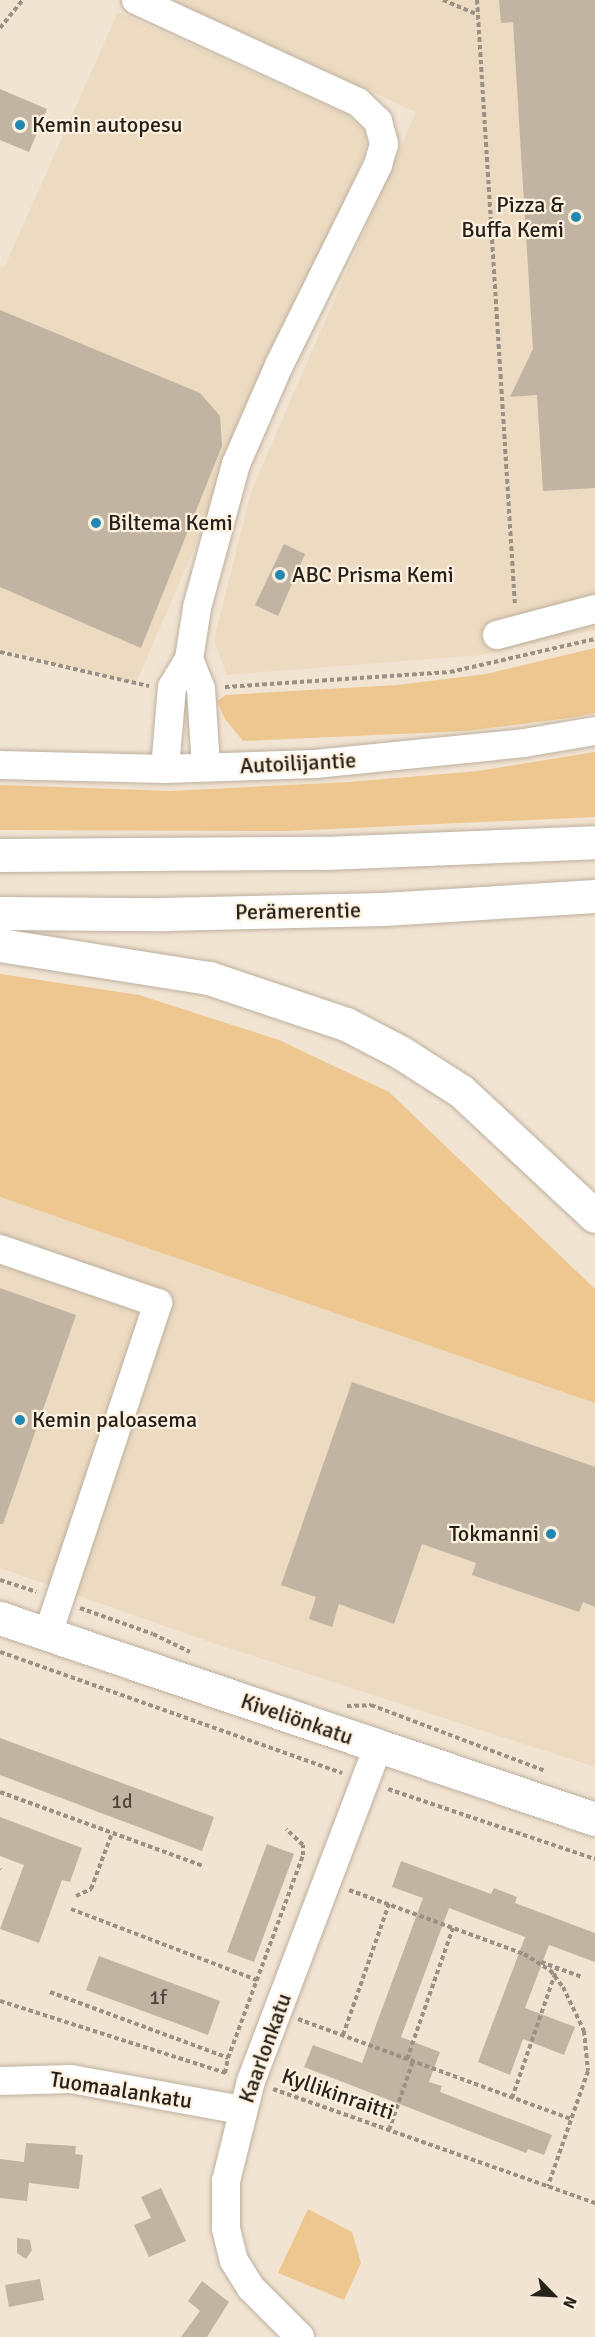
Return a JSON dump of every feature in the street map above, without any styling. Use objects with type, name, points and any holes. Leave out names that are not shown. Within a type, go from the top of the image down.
[{"type":"main road","points":[[0,855],[325,853],[595,842]]},
{"type":"main road","name":"Perämerentie","points":[[0,913],[383,909],[595,896]]},
{"type":"main road","points":[[0,945],[209,978],[346,1024],[400,1052],[461,1091],[595,1216]]},
{"type":"main road","name":"Kiveliönkatu","points":[[0,1618],[595,1819]]},
{"type":"street","points":[[136,0],[358,102],[378,121],[384,144],[378,165],[280,363],[236,464],[197,608],[189,659],[172,687],[165,769]]},
{"type":"street","points":[[511,641],[595,609]]},
{"type":"street","points":[[189,659],[201,689],[206,767]]},
{"type":"street","name":"Autoilijantie","points":[[0,765],[165,769],[315,764],[429,754],[595,731]]},
{"type":"street","points":[[0,1249],[158,1303],[48,1634]]},
{"type":"street","name":"Kaarlonkatu","points":[[300,2337],[251,2288],[234,2261],[226,2228],[226,2181],[242,2109],[238,2077],[278,2012],[378,1746]]},
{"type":"street","name":"Tuomaalankatu","points":[[0,2080],[71,2079],[242,2109]]},
{"type":"path","points":[[0,28],[23,0]]},
{"type":"path","points":[[443,0],[479,15]]},
{"type":"path","points":[[477,0],[511,641]]},
{"type":"path","points":[[221,688],[380,680],[450,672],[511,641],[595,639]]},
{"type":"path","points":[[0,652],[156,687]]},
{"type":"path","points":[[0,1580],[153,1634],[197,1656]]},
{"type":"path","points":[[0,1653],[350,1776]]},
{"type":"path","points":[[343,1707],[370,1705],[552,1773]]},
{"type":"path","points":[[380,1786],[595,1859]]},
{"type":"path","points":[[0,1792],[203,1866]]},
{"type":"path","points":[[228,2058],[303,1855],[303,1845],[286,1829]]},
{"type":"path","points":[[76,1896],[91,1889],[112,1833]]},
{"type":"path","points":[[327,1882],[582,1977]]},
{"type":"path","points":[[343,2035],[389,1904]]},
{"type":"path","points":[[71,1909],[257,1980]]},
{"type":"path","points":[[407,2059],[453,1928]]},
{"type":"path","points":[[538,1961],[554,1976],[576,2010],[588,2051],[588,2071],[548,2186]]},
{"type":"path","points":[[512,2098],[557,1968]]},
{"type":"path","points":[[50,1992],[228,2058],[238,2077]]},
{"type":"path","name":"Kyllikinraitti","points":[[0,2001],[238,2077],[595,2203]]},
{"type":"path","points":[[278,2012],[571,2119]]},
{"type":"path","points":[[389,2130],[413,2061]]},
{"type":"shaded area","points":[[172,0],[595,0],[595,630],[480,655],[227,675],[214,640],[251,492],[416,112]]},
{"type":"shaded area","points":[[118,12],[347,115],[366,133],[365,154],[136,683],[0,649],[0,267],[4,268]]},
{"type":"shaded area","points":[[595,648],[595,713],[576,717],[466,731],[243,741],[225,719],[217,701],[226,695],[397,685],[486,674]]},
{"type":"shaded area","points":[[595,752],[595,817],[287,831],[0,830],[0,785],[171,791],[349,782],[478,771]]},
{"type":"shaded area","points":[[0,974],[139,995],[279,1040],[389,1092],[595,1289],[595,1403],[0,1197]]},
{"type":"shaded area","points":[[0,1197],[595,1403],[595,1767],[210,1642],[0,1568]]},
{"type":"shaded area","points":[[308,2209],[352,2232],[361,2263],[344,2300],[278,2273]]},
{"type":"building","points":[[499,0],[595,0],[595,488],[543,491],[537,395],[510,397],[533,349],[513,22],[501,23]]},
{"type":"building","name":"Kemin autopesu","points":[[0,89],[47,109],[29,152],[0,140]]},
{"type":"building","name":"Biltema Kemi","points":[[0,310],[200,393],[220,416],[222,446],[141,648],[0,587]]},
{"type":"building","points":[[284,544],[305,554],[278,616],[255,605]]},
{"type":"building","name":"Kemin paloasema","points":[[0,1288],[76,1315],[3,1524],[0,1524]]},
{"type":"building","points":[[352,1382],[595,1467],[595,1607],[583,1602],[579,1612],[472,1575],[476,1563],[422,1544],[394,1624],[339,1604],[332,1627],[309,1619],[316,1597],[281,1585]]},
{"type":"building","points":[[0,1738],[214,1817],[202,1851],[0,1775]]},
{"type":"building","points":[[0,1817],[82,1848],[70,1882],[62,1880],[39,1943],[0,1929],[24,1865],[0,1856]]},
{"type":"building","points":[[267,1844],[294,1854],[254,1962],[227,1952]]},
{"type":"building","points":[[401,1861],[491,1894],[494,1888],[517,1897],[515,1903],[595,1933],[595,1962],[549,1945],[525,2008],[575,2027],[564,2055],[523,2039],[510,2075],[478,2062],[525,1937],[449,1908],[401,2037],[440,2052],[429,2082],[442,2086],[440,2092],[552,2135],[544,2155],[528,2149],[526,2153],[304,2067],[313,2045],[362,2063],[423,1898],[392,1887]]},
{"type":"building","points":[[99,1956],[220,2001],[208,2035],[86,1990]]},
{"type":"building","points":[[26,2143],[76,2146],[75,2154],[83,2155],[79,2189],[29,2183],[27,2201],[0,2198],[0,2159],[24,2162]]},
{"type":"building","points":[[161,2188],[186,2241],[149,2257],[134,2225],[151,2218],[141,2197]]},
{"type":"building","points":[[17,2238],[30,2240],[32,2250],[26,2259],[17,2253]]},
{"type":"building","points":[[40,2279],[44,2300],[9,2307],[5,2285]]},
{"type":"building","points":[[202,2281],[229,2302],[207,2337],[181,2337],[200,2311],[188,2301]]},
{"type":"place","name":"Kemin autopesu","points":[[20,125]]},
{"type":"place","name":"Pizza & Buffa Kemi","points":[[576,217]]},
{"type":"place","name":"Biltema Kemi","points":[[96,523]]},
{"type":"place","name":"ABC Prisma Kemi","points":[[280,575]]},
{"type":"place","name":"Kemin paloasema","points":[[20,1420]]},
{"type":"place","name":"Tokmanni","points":[[551,1534]]}]
